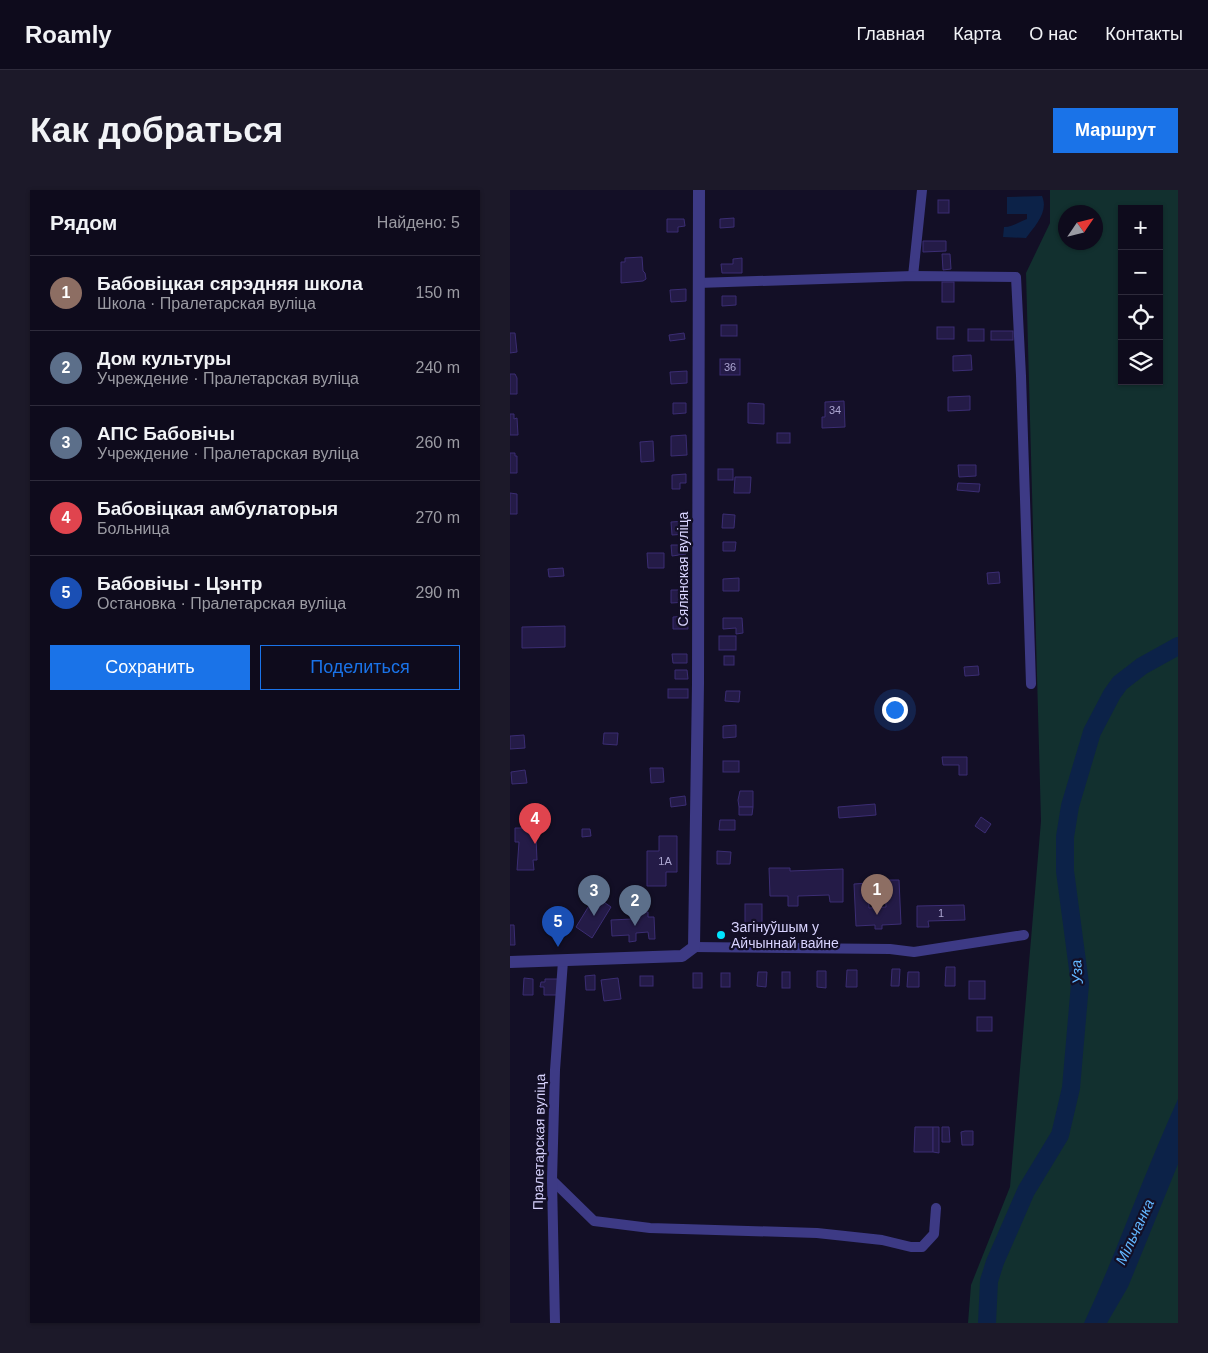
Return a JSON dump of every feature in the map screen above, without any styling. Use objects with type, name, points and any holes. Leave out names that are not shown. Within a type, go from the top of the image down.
[{"type":"street","name":"Сялянская вуліца","points":[[694,947],[698,684],[699,190]]},
{"type":"street","points":[[913,276],[922,190]]},
{"type":"street","points":[[698,283],[913,276],[1016,277],[1031,684]]},
{"type":"street","points":[[510,962],[682,956],[694,947],[890,949],[914,952],[1024,935]]},
{"type":"street","name":"Пралетарская вуліца","points":[[555,1323],[552,1180],[555,1070],[563,961]]},
{"type":"street","points":[[552,1180],[594,1221],[650,1228],[817,1233],[922,1247],[934,1234],[936,1208]]},
{"type":"green space","points":[[1050,190],[1178,190],[1178,639],[1136,661],[1121,674],[1100,703],[1084,741],[1060,823],[1073,825],[1098,731],[1116,698],[1139,676],[1178,653],[1178,1323],[968,1323],[971,1285],[1010,1187],[1041,821],[1026,273],[1050,223]]},
{"type":"water","points":[[1042,196],[1044,208],[1037,224],[1026,238],[1003,237],[1004,227],[1027,219],[1027,214],[1007,214],[1007,197]]},
{"type":"water","name":"Мільчанка","points":[[1178,1099],[1178,1164],[1128,1287],[1107,1323],[1084,1323],[1108,1268]]},
{"type":"building","points":[[938,200],[949,200],[949,213],[938,213]]},
{"type":"building","points":[[734,218],[734,227],[720,228],[720,219]]},
{"type":"building","points":[[667,219],[684,219],[685,226],[678,227],[678,232],[667,232]]},
{"type":"building","points":[[923,241],[946,241],[946,251],[923,252]]},
{"type":"building","points":[[942,254],[950,254],[951,269],[943,270]]},
{"type":"building","points":[[642,257],[643,271],[646,279],[643,281],[621,283],[621,262],[625,262],[625,258]]},
{"type":"building","points":[[742,258],[742,273],[722,273],[721,264],[733,264],[733,259]]},
{"type":"building","points":[[942,282],[954,282],[954,302],[942,302]]},
{"type":"building","points":[[686,289],[686,301],[671,302],[670,290]]},
{"type":"building","points":[[722,296],[736,296],[736,305],[722,306]]},
{"type":"building","points":[[721,325],[737,325],[737,336],[721,336]]},
{"type":"building","points":[[937,327],[954,327],[954,339],[937,339]]},
{"type":"building","points":[[968,329],[984,329],[984,341],[968,341]]},
{"type":"building","points":[[991,331],[1013,331],[1013,340],[991,340]]},
{"type":"building","points":[[510,333],[515,333],[517,352],[510,353]]},
{"type":"building","points":[[684,333],[685,339],[670,341],[669,335]]},
{"type":"building","points":[[971,355],[972,370],[953,371],[953,356]]},
{"type":"building","points":[[720,359],[740,359],[740,375],[720,375]]},
{"type":"building","points":[[687,371],[687,383],[671,384],[670,372]]},
{"type":"building","points":[[510,374],[515,374],[517,378],[517,394],[510,394]]},
{"type":"building","points":[[970,396],[970,410],[948,411],[948,397]]},
{"type":"building","points":[[844,401],[845,427],[822,428],[822,417],[825,417],[825,402]]},
{"type":"building","points":[[673,403],[686,403],[686,413],[673,414]]},
{"type":"building","points":[[748,403],[764,404],[764,424],[748,423]]},
{"type":"building","points":[[510,414],[514,414],[514,419],[517,418],[518,435],[510,435]]},
{"type":"building","points":[[777,433],[790,433],[790,443],[777,443]]},
{"type":"building","points":[[686,435],[687,455],[671,456],[671,436]]},
{"type":"building","points":[[653,441],[654,461],[641,462],[640,442]]},
{"type":"building","points":[[510,453],[515,453],[515,456],[517,456],[517,473],[510,473]]},
{"type":"building","points":[[958,465],[976,465],[976,476],[959,477]]},
{"type":"building","points":[[718,469],[733,469],[733,480],[718,480]]},
{"type":"building","points":[[686,474],[686,483],[680,483],[680,489],[672,489],[672,475]]},
{"type":"building","points":[[735,477],[751,477],[750,493],[734,493]]},
{"type":"building","points":[[958,483],[980,484],[979,492],[957,490]]},
{"type":"building","points":[[510,493],[517,494],[517,514],[510,514]]},
{"type":"building","points":[[723,514],[735,515],[734,528],[722,528]]},
{"type":"building","points":[[686,521],[687,534],[672,535],[671,522]]},
{"type":"building","points":[[723,542],[736,542],[735,551],[723,551]]},
{"type":"building","points":[[671,545],[686,545],[686,554],[672,556]]},
{"type":"building","points":[[647,553],[664,553],[664,568],[648,568]]},
{"type":"building","points":[[563,568],[564,576],[549,577],[548,569]]},
{"type":"building","points":[[999,572],[1000,583],[988,584],[987,573]]},
{"type":"building","points":[[739,578],[739,591],[723,591],[723,579]]},
{"type":"building","points":[[671,590],[687,590],[687,602],[671,603]]},
{"type":"building","points":[[687,616],[688,629],[673,629],[673,617]]},
{"type":"building","points":[[723,618],[742,618],[743,633],[736,634],[736,628],[723,629]]},
{"type":"building","points":[[565,626],[565,647],[522,648],[522,627]]},
{"type":"building","points":[[719,636],[736,636],[736,650],[719,650]]},
{"type":"building","points":[[672,654],[687,654],[687,663],[673,663]]},
{"type":"building","points":[[724,656],[734,656],[734,665],[724,665]]},
{"type":"building","points":[[978,666],[979,675],[965,676],[964,667]]},
{"type":"building","points":[[675,670],[687,670],[688,679],[675,679]]},
{"type":"building","points":[[668,689],[688,689],[688,698],[668,698]]},
{"type":"building","points":[[726,691],[740,691],[739,702],[725,701]]},
{"type":"building","points":[[736,725],[736,737],[723,738],[723,726]]},
{"type":"building","points":[[604,733],[618,733],[617,745],[603,744]]},
{"type":"building","points":[[524,735],[525,748],[510,749],[510,736]]},
{"type":"building","points":[[942,757],[967,757],[967,775],[959,775],[959,765],[943,765]]},
{"type":"building","points":[[723,761],[739,761],[739,772],[723,772]]},
{"type":"building","points":[[650,768],[663,768],[664,782],[651,783]]},
{"type":"building","points":[[525,770],[527,783],[512,784],[511,772]]},
{"type":"building","points":[[740,791],[753,791],[753,807],[739,807]]},
{"type":"building","points":[[685,796],[686,805],[671,807],[670,798]]},
{"type":"building","points":[[875,804],[876,815],[839,818],[838,807]]},
{"type":"building","points":[[739,807],[753,807],[752,815],[739,815]]},
{"type":"building","points":[[981,817],[991,824],[985,833],[975,826]]},
{"type":"building","points":[[720,820],[735,820],[735,830],[719,830]]},
{"type":"building","points":[[515,828],[533,828],[533,838],[536,838],[537,860],[533,860],[534,870],[517,870],[519,842],[515,842]]},
{"type":"building","points":[[582,829],[590,829],[591,836],[582,837]]},
{"type":"building","points":[[659,836],[677,836],[677,872],[666,872],[666,886],[647,886],[647,851],[659,851]]},
{"type":"building","points":[[717,851],[731,852],[730,864],[717,864]]},
{"type":"building","points":[[769,868],[790,868],[790,871],[843,869],[843,902],[830,902],[829,895],[798,896],[798,906],[788,906],[788,896],[770,896]]},
{"type":"building","points":[[885,880],[899,880],[901,924],[882,925],[882,929],[875,929],[875,925],[856,926],[854,884],[868,883],[869,908],[886,907]]},
{"type":"building","points":[[595,896],[611,907],[592,938],[576,927]]},
{"type":"building","points":[[745,904],[762,904],[762,926],[745,926]]},
{"type":"building","points":[[964,905],[965,920],[928,921],[929,927],[917,927],[917,906]]},
{"type":"building","points":[[648,912],[648,917],[654,917],[655,939],[649,939],[648,932],[636,933],[636,941],[629,942],[629,935],[612,936],[611,920],[632,919],[632,913]]},
{"type":"building","points":[[510,925],[514,925],[515,945],[510,945]]},
{"type":"building","points":[[946,967],[955,967],[955,986],[945,986]]},
{"type":"building","points":[[892,969],[900,969],[899,986],[891,986]]},
{"type":"building","points":[[847,970],[857,970],[857,987],[846,987]]},
{"type":"building","points":[[817,971],[826,971],[826,988],[817,987]]},
{"type":"building","points":[[758,972],[767,972],[766,987],[757,986]]},
{"type":"building","points":[[782,972],[790,972],[790,988],[782,988]]},
{"type":"building","points":[[908,972],[919,972],[919,987],[907,987]]},
{"type":"building","points":[[693,973],[702,973],[702,988],[693,988]]},
{"type":"building","points":[[721,973],[730,973],[730,987],[721,987]]},
{"type":"building","points":[[595,975],[595,990],[586,990],[585,976]]},
{"type":"building","points":[[640,976],[653,976],[653,986],[640,986]]},
{"type":"building","points":[[524,978],[533,979],[533,995],[523,995]]},
{"type":"building","points":[[618,978],[621,999],[604,1001],[601,980]]},
{"type":"building","points":[[545,979],[558,979],[557,995],[544,995],[544,987],[540,987],[541,982],[545,982]]},
{"type":"building","points":[[969,981],[985,981],[985,999],[969,999]]},
{"type":"building","points":[[977,1017],[992,1017],[992,1031],[977,1031]]},
{"type":"building","points":[[915,1127],[933,1127],[933,1152],[914,1152]]},
{"type":"building","points":[[933,1127],[939,1127],[939,1153],[933,1152]]},
{"type":"building","points":[[942,1127],[949,1127],[950,1142],[942,1142]]},
{"type":"building","points":[[973,1131],[973,1145],[962,1145],[961,1132]]},
{"type":"waterway","name":"Уза","points":[[987,1323],[989,1281],[995,1262],[1026,1191],[1060,1135],[1071,1088],[1080,984],[1065,871],[1065,837],[1070,806],[1092,732],[1112,694],[1120,683],[1142,666],[1178,646]]},
{"type":"place","name":"Бабовіцкая амбулаторыя","points":[[535,844]]},
{"type":"place","name":"Бабовіцкая сярэдняя школа","points":[[877,915]]},
{"type":"place","name":"АПС Бабовічы","points":[[594,916]]},
{"type":"place","name":"Дом культуры","points":[[635,926]]},
{"type":"place","name":"Загінуўшым у Айчыннай вайне","points":[[721,935]]},
{"type":"place","name":"Бабовічы - Цэнтр","points":[[558,947]]}]
